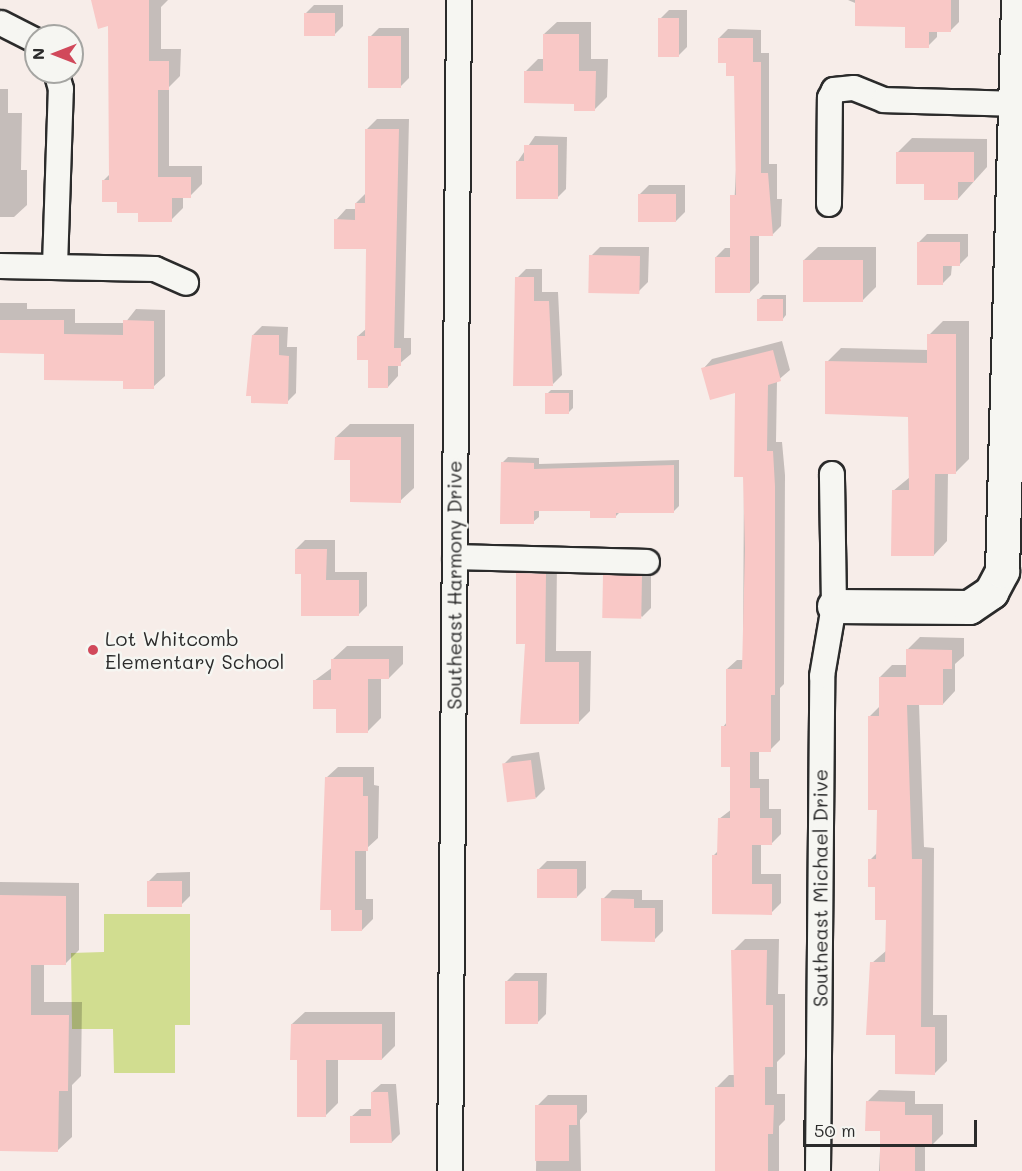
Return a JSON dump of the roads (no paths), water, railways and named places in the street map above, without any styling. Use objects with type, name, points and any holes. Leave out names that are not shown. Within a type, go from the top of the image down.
[{"type":"street","name":"Southeast Harmony Drive","points":[[450,1171],[459,0]]},
{"type":"street","points":[[834,606],[969,607],[991,592],[1002,571],[1018,0]]},
{"type":"street","points":[[1,23],[24,35]]},
{"type":"street","points":[[55,266],[60,84]]},
{"type":"street","points":[[829,204],[830,98],[834,90],[854,88],[884,100],[1016,104]]},
{"type":"street","points":[[0,266],[155,269],[186,283]]},
{"type":"street","name":"Southeast Michael Drive","points":[[818,1171],[822,676],[834,606],[832,474]]},
{"type":"street","points":[[455,557],[647,562]]},
{"type":"place","name":"Lot Whitcomb Elementary School","points":[[93,650]]}]
